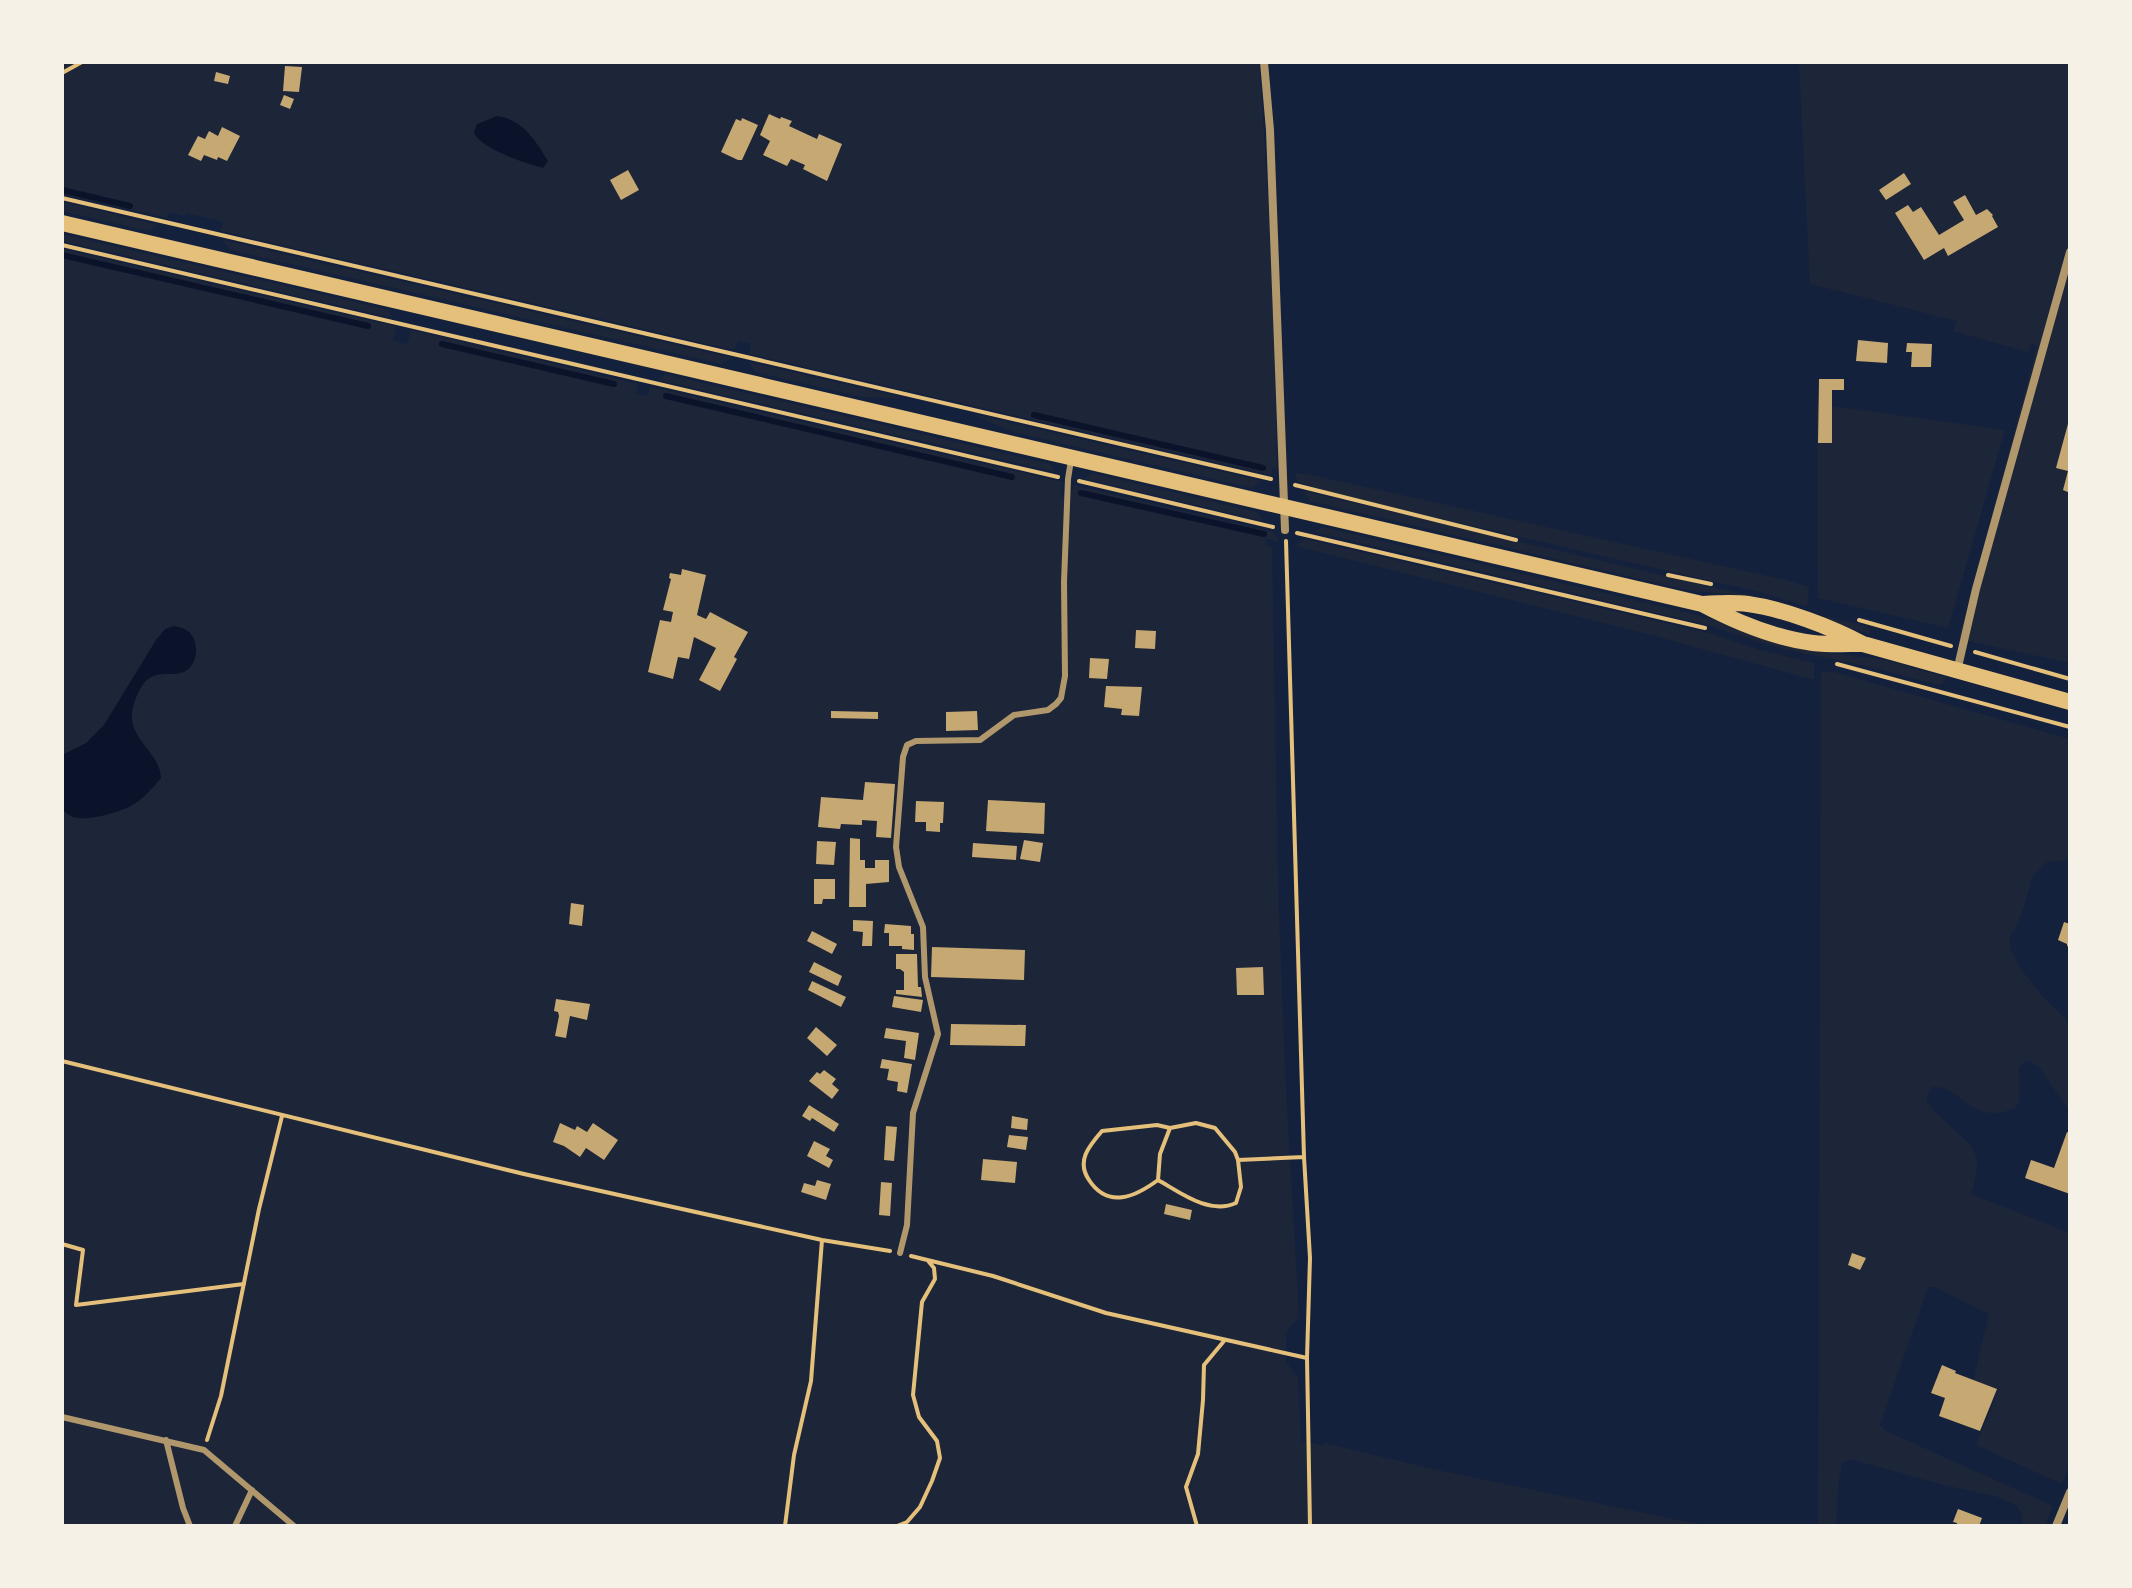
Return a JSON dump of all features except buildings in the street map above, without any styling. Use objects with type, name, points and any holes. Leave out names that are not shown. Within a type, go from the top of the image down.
[{"type":"main road","points":[[62,223],[1702,604],[1730,619],[1814,643],[1863,644]]},
{"type":"main road","points":[[1702,604],[1750,604],[1836,630],[1863,644],[2070,702]]},
{"type":"street","points":[[1264,62],[1270,130],[1285,530]]},
{"type":"street","points":[[1957,671],[1976,589],[2070,252]]},
{"type":"street","points":[[2056,1526],[2070,1492]]},
{"type":"lane","points":[[900,1253],[907,1225],[913,1113],[938,1034],[925,977],[923,927],[899,867],[896,847],[903,757],[907,745],[916,741],[980,740],[1014,715],[1048,710],[1061,698],[1065,676],[1064,582],[1071,457]]},
{"type":"lane","points":[[62,1417],[204,1450],[294,1526]]},
{"type":"lane","points":[[166,1440],[190,1526]]},
{"type":"lane","points":[[235,1526],[252,1490]]},
{"type":"path","points":[[62,73],[82,62]]},
{"type":"path","points":[[62,198],[1284,482],[1516,540]]},
{"type":"path","points":[[62,245],[1710,629]]},
{"type":"path","points":[[1285,530],[1304,1157],[1310,1258],[1307,1358],[1310,1526]]},
{"type":"path","points":[[1665,575],[1725,587]]},
{"type":"path","points":[[1871,623],[2070,679]]},
{"type":"path","points":[[1829,662],[2070,727]]},
{"type":"path","points":[[62,1061],[524,1174],[822,1240],[900,1253],[993,1276],[1106,1313],[1307,1358]]},
{"type":"path","points":[[204,1450],[221,1396],[259,1209],[282,1116]]},
{"type":"path","points":[[1158,1180],[1194,1201],[1225,1208],[1236,1203],[1241,1187],[1235,1152],[1215,1128],[1196,1123],[1170,1128],[1157,1125],[1102,1131],[1084,1155],[1083,1172],[1103,1197],[1116,1198],[1142,1192],[1158,1180],[1160,1154],[1170,1128]]},
{"type":"path","points":[[1238,1160],[1304,1157]]},
{"type":"path","points":[[785,1526],[794,1455],[811,1381],[822,1240]]},
{"type":"path","points":[[62,1244],[83,1250],[76,1305],[244,1284]]},
{"type":"path","points":[[897,1526],[907,1522],[920,1507],[940,1458],[937,1441],[919,1417],[913,1395],[922,1302],[935,1279],[934,1268],[927,1260]]},
{"type":"path","points":[[1197,1526],[1186,1487],[1198,1454],[1204,1365],[1224,1341]]},
{"type":"shaded area","points":[[62,62],[1259,62],[1271,265],[1277,469],[1272,468],[1271,475],[749,354],[751,344],[738,341],[734,350],[221,231],[223,222],[186,213],[185,216],[169,212],[167,218],[62,194]]},
{"type":"shaded area","points":[[1799,62],[2070,62],[2070,663],[1959,639],[2037,346],[2030,343],[2028,352],[1953,331],[1957,321],[1810,284]]},
{"type":"shaded area","points":[[497,116],[514,121],[527,132],[548,161],[543,168],[505,155],[479,139],[474,133],[477,124]]},
{"type":"shaded area","points":[[62,202],[158,225],[148,231],[62,211]]},
{"type":"shaded area","points":[[62,234],[389,310],[393,318],[62,241]]},
{"type":"shaded area","points":[[223,240],[732,358],[721,364],[230,250]]},
{"type":"shaded area","points":[[62,249],[394,326],[393,341],[407,344],[411,330],[638,384],[636,394],[647,396],[652,387],[1063,482],[1060,496],[1068,499],[1074,485],[1273,532],[1280,542],[1265,538],[1266,545],[1272,547],[1278,888],[1299,1317],[1286,1332],[1286,1362],[1298,1378],[1301,1441],[1324,1446],[1325,1443],[1428,1468],[1707,1526],[62,1526]]},
{"type":"shaded area","points":[[749,362],[899,398],[862,397],[755,372]]},
{"type":"shaded area","points":[[665,374],[1050,464],[1056,472],[658,380]]},
{"type":"shaded area","points":[[1817,404],[2005,430],[1948,628],[1818,598]]},
{"type":"shaded area","points":[[976,415],[1262,481],[1252,488],[1013,432]]},
{"type":"shaded area","points":[[1092,473],[1257,512],[1264,521],[1084,479]]},
{"type":"shaded area","points":[[1295,474],[1307,474],[1786,580],[1809,587],[1807,606],[1755,591],[1339,495],[1298,482]]},
{"type":"shaded area","points":[[1303,491],[1752,596],[1867,626],[1871,632],[1869,634],[1731,595],[1687,590],[1310,501]]},
{"type":"shaded area","points":[[1322,527],[1690,613],[1822,652],[1885,660],[1946,679],[1941,684],[1934,684],[1779,648],[1707,625],[1314,532]]},
{"type":"shaded area","points":[[1305,539],[1712,634],[1814,663],[1814,680],[1655,636],[1296,546]]},
{"type":"shaded area","points":[[174,626],[191,633],[196,651],[193,663],[184,672],[148,679],[132,712],[135,730],[156,761],[161,778],[143,797],[126,808],[94,817],[71,816],[62,810],[62,755],[86,743],[104,725],[156,640],[165,629]]},
{"type":"shaded area","points":[[1821,672],[1834,672],[2070,739],[2070,860],[2047,862],[2032,877],[2024,907],[2010,936],[2010,948],[2021,969],[2043,997],[2070,1023],[2070,1112],[2039,1067],[2030,1061],[2019,1067],[2019,1101],[2016,1108],[1987,1112],[1951,1092],[1932,1087],[1926,1099],[1973,1149],[1977,1166],[1971,1194],[2070,1233],[2070,1463],[2062,1484],[1978,1446],[1997,1394],[1973,1382],[1989,1314],[1935,1287],[1928,1287],[1880,1425],[1884,1430],[2053,1506],[2045,1526],[2023,1526],[2017,1506],[1998,1497],[1850,1459],[1842,1463],[1836,1526],[1818,1526]]},
{"type":"waterway","points":[[62,190],[130,206]]},
{"type":"waterway","points":[[62,255],[368,326]]},
{"type":"waterway","points":[[442,344],[614,384]]},
{"type":"waterway","points":[[666,396],[1012,477]]},
{"type":"waterway","points":[[1034,415],[1263,468]]},
{"type":"waterway","points":[[1081,493],[1264,534]]}]
